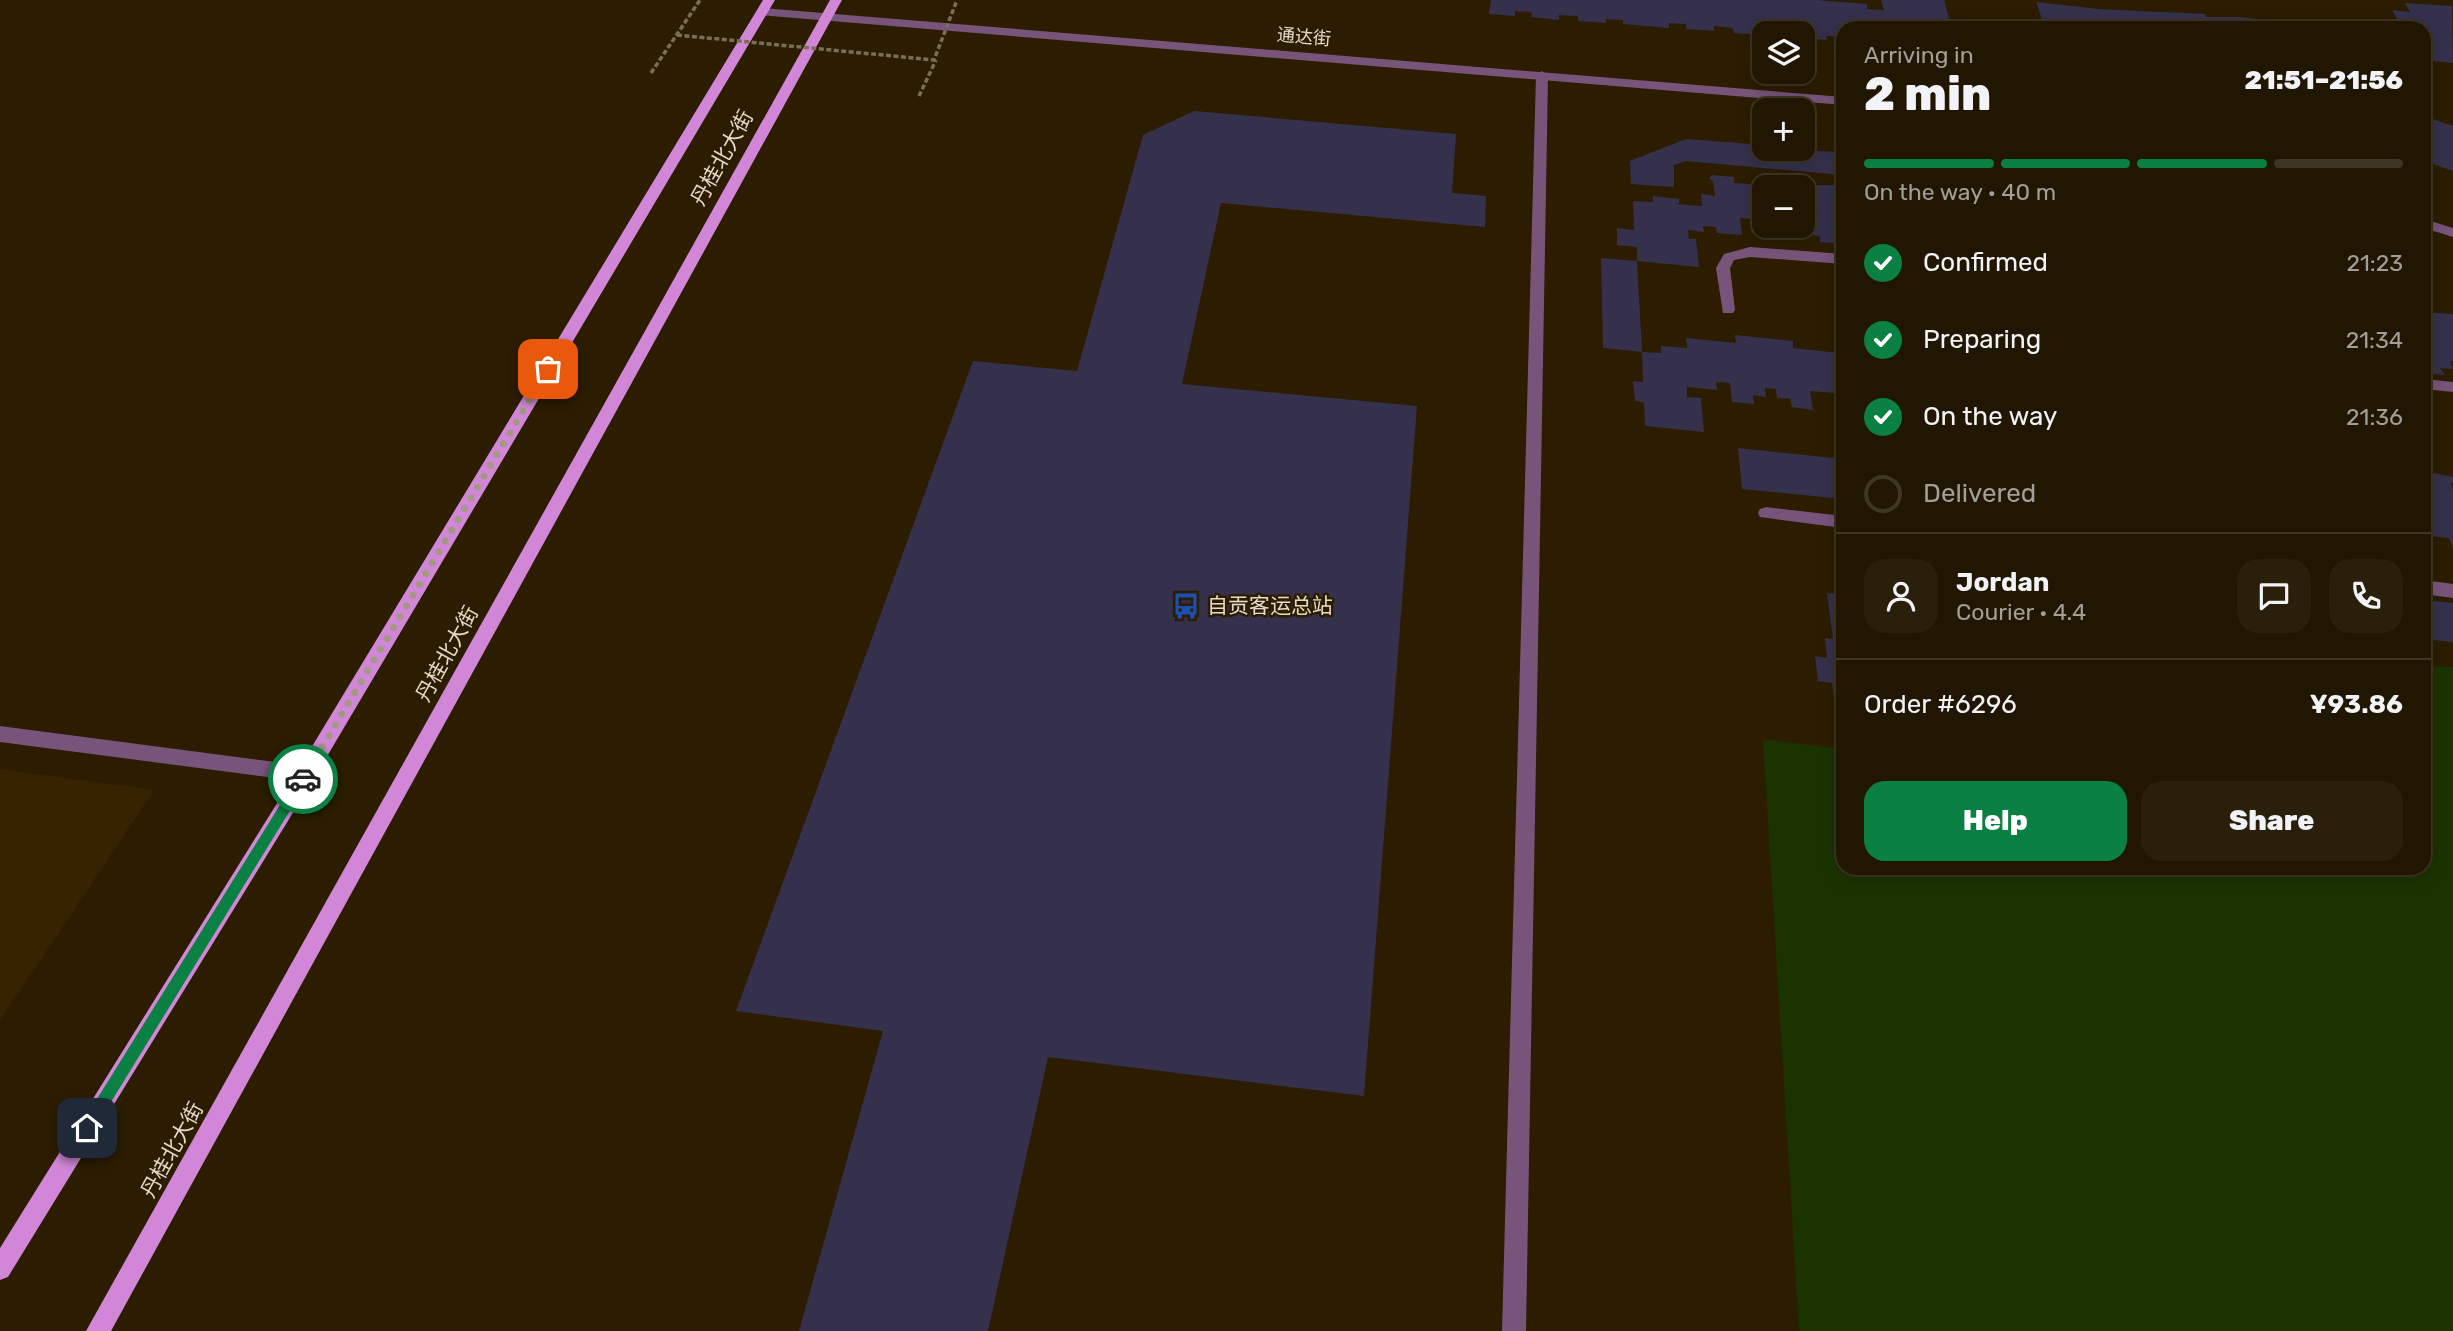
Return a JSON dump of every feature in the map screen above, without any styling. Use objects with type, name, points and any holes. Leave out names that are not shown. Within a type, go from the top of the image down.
[{"type":"main road","name":"丹桂北大街","points":[[98,1331],[836,0]]},
{"type":"main road","name":"丹桂北大街","points":[[0,1269],[306,774],[765,6]]},
{"type":"street","name":"通达街","points":[[765,6],[826,18],[1836,99]]},
{"type":"street","points":[[1514,1331],[1542,75]]},
{"type":"street","points":[[2431,225],[2453,233]]},
{"type":"street","points":[[1728,310],[1723,268],[1729,257],[1750,252],[1836,258]]},
{"type":"street","points":[[2431,385],[2453,387]]},
{"type":"street","points":[[1766,513],[1836,521]]},
{"type":"street","points":[[2431,588],[2453,591]]},
{"type":"street","points":[[0,734],[306,774]]},
{"type":"path","points":[[651,74],[700,0]]},
{"type":"path","points":[[919,96],[957,0]]},
{"type":"path","points":[[677,35],[934,60]]},
{"type":"shaded area","points":[[0,769],[154,790],[0,1020]]},
{"type":"green space","points":[[2431,666],[2453,667],[2453,1331],[1799,1331],[1763,739],[1836,748],[1836,875],[2431,875]]},
{"type":"building","points":[[1491,0],[1816,0],[1867,4],[1867,9],[1884,10],[1881,0],[1944,0],[1950,21],[1836,21],[1836,37],[1826,36],[1827,40],[1815,39],[1815,21],[1752,21],[1752,34],[1734,33],[1733,28],[1714,26],[1714,31],[1686,29],[1686,24],[1669,23],[1669,28],[1623,24],[1623,20],[1606,19],[1606,23],[1578,21],[1578,16],[1559,15],[1559,20],[1531,17],[1532,12],[1515,11],[1515,16],[1489,14]]},
{"type":"building","points":[[2036,2],[2273,21],[2043,21]]},
{"type":"building","points":[[2405,3],[2452,6],[2453,63],[2431,61],[2431,21],[2398,21],[2392,10],[2410,12]]},
{"type":"building","points":[[1194,111],[1456,134],[1452,193],[1486,196],[1485,227],[1221,203],[1182,384],[1417,406],[1364,1096],[1048,1057],[988,1331],[799,1331],[883,1031],[736,1011],[973,361],[1077,371],[1143,135]]},
{"type":"building","points":[[2431,118],[2453,126],[2453,171],[2431,163]]},
{"type":"building","points":[[1686,139],[1752,144],[1752,161],[1815,161],[1815,151],[1836,152],[1836,174],[1686,161],[1674,165],[1674,187],[1631,184],[1630,161]]},
{"type":"building","points":[[1712,175],[1734,177],[1734,183],[1752,184],[1752,219],[1740,218],[1742,235],[1717,233],[1716,227],[1703,226],[1704,232],[1688,230],[1689,239],[1696,239],[1699,267],[1637,261],[1637,247],[1617,245],[1617,228],[1634,230],[1633,201],[1653,202],[1653,196],[1679,199],[1679,203],[1675,204],[1702,206],[1701,194],[1715,196],[1713,181],[1709,178]]},
{"type":"building","points":[[1815,185],[1834,185],[1836,243],[1820,242],[1820,236],[1815,236]]},
{"type":"building","points":[[1601,258],[1637,261],[1642,352],[1603,348]]},
{"type":"building","points":[[2431,312],[2453,314],[2453,361],[2450,361],[2453,369],[2440,368],[2445,375],[2431,374]]},
{"type":"building","points":[[1735,335],[1793,341],[1793,348],[1836,353],[1836,399],[1835,393],[1810,391],[1813,410],[1792,407],[1790,399],[1777,398],[1776,389],[1765,388],[1766,397],[1753,395],[1754,404],[1732,402],[1730,383],[1716,382],[1717,390],[1687,387],[1687,397],[1701,398],[1704,432],[1645,426],[1644,402],[1635,401],[1633,381],[1643,382],[1642,352],[1661,353],[1661,346],[1687,348],[1686,338],[1736,343]]},
{"type":"building","points":[[1738,448],[1836,458],[1836,498],[1742,489]]},
{"type":"building","points":[[2431,472],[2453,477],[2453,483],[2450,483],[2453,489],[2453,549],[2449,538],[2431,536]]},
{"type":"building","points":[[1827,593],[1836,594],[1836,705],[1832,683],[1818,681],[1815,656],[1827,658],[1825,638],[1833,639]]},
{"type":"building","points":[[2431,601],[2453,603],[2453,642],[2431,640]]},
{"type":"way so far","points":[[303,779],[548,369]]},
{"type":"place","name":"自贡客运总站","points":[[1186,606]]},
{"type":"route","points":[[87,1128],[303,779]]}]
